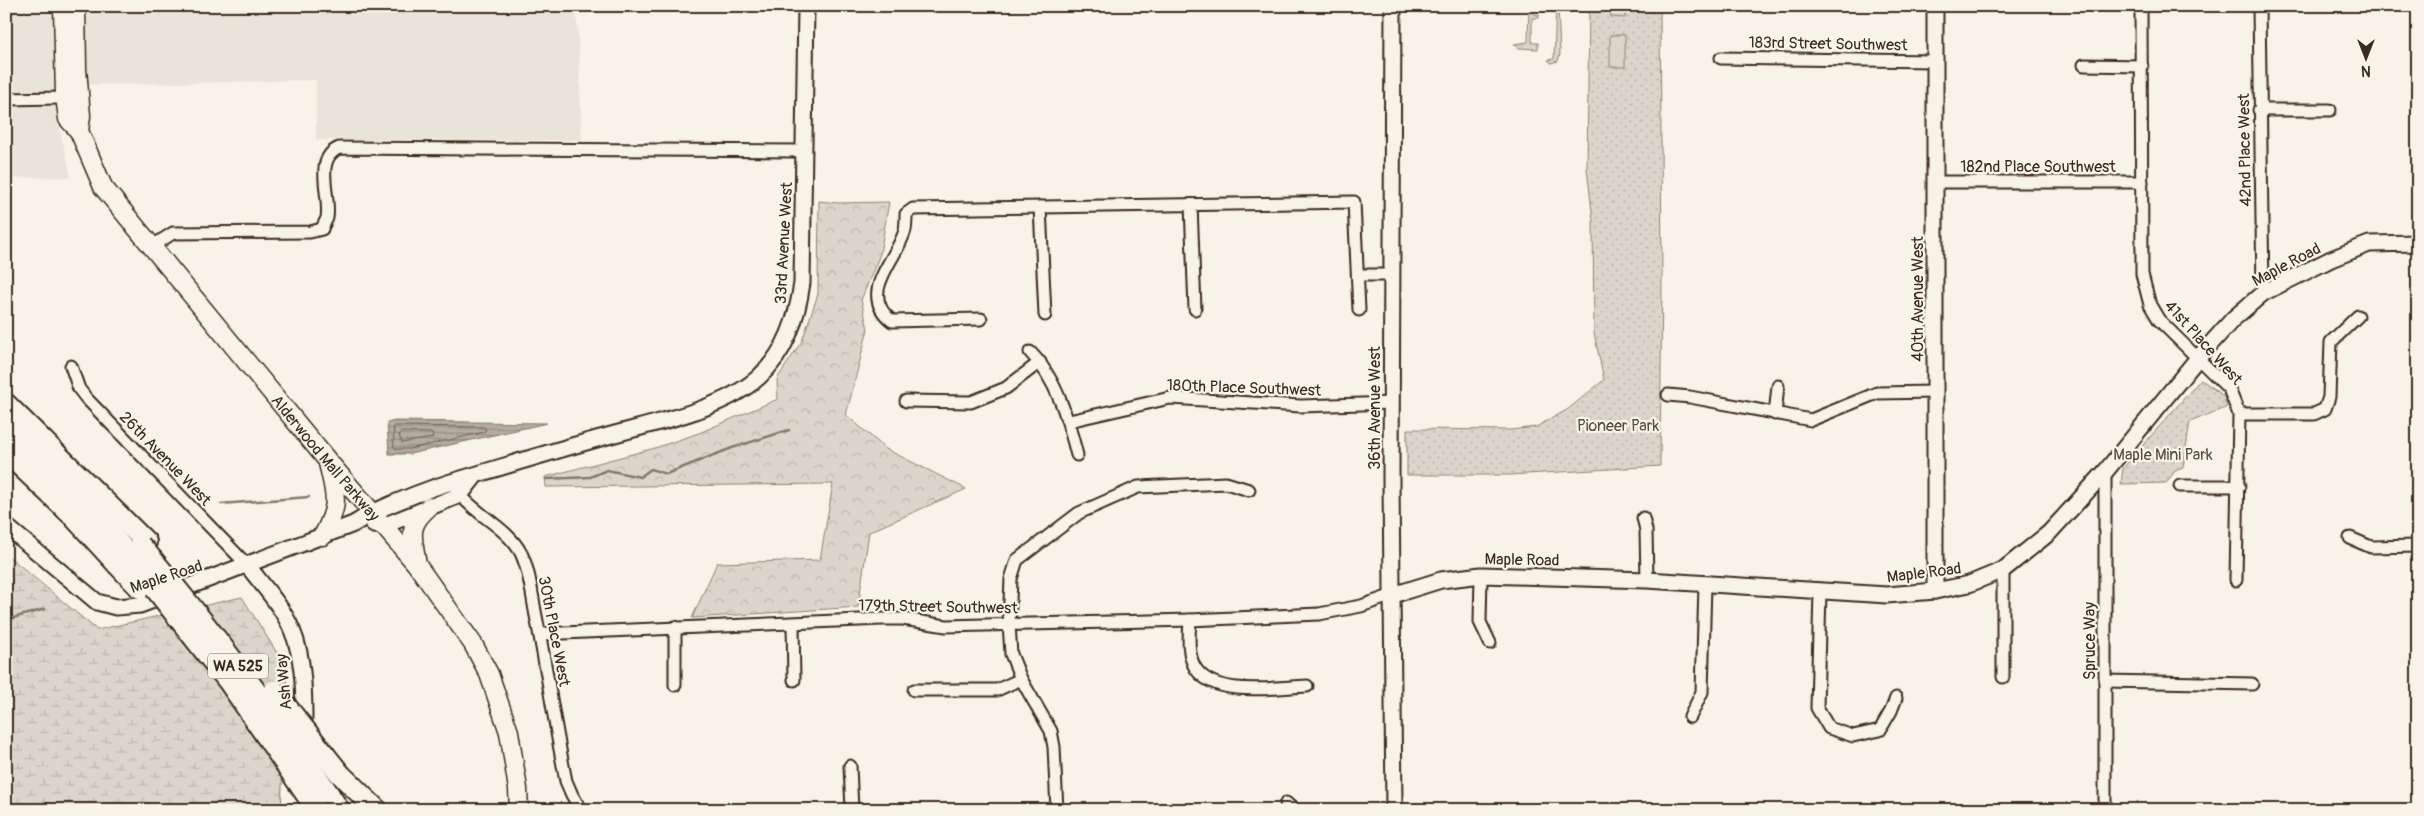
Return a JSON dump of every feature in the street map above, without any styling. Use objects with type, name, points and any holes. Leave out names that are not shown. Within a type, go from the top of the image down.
[{"type":"highway","name":"WA 525","points":[[6,404],[96,492],[133,551],[229,682],[317,810]]},
{"type":"highway","name":"WA 525","points":[[6,428],[98,520],[188,601],[265,700],[339,810]]},
{"type":"highway","points":[[6,452],[71,514],[133,551],[225,626],[340,774],[377,810]]},
{"type":"main road","name":"Alderwood Mall Parkway","points":[[63,6],[65,96],[68,119],[79,131],[106,193],[327,460],[417,565],[473,644],[489,674],[509,732],[518,789],[519,810]]},
{"type":"main road","name":"Alderwood Mall Parkway","points":[[76,6],[77,69],[81,116],[79,131]]},
{"type":"main road","points":[[322,536],[332,518],[336,500],[327,460]]},
{"type":"main road","points":[[417,565],[412,529],[417,519],[429,507]]},
{"type":"street","name":"33rd Avenue West","points":[[377,519],[451,482],[716,402],[740,391],[759,377],[777,357],[790,334],[799,308],[802,283],[806,6]]},
{"type":"street","name":"36th Avenue West","points":[[1393,6],[1391,275],[1394,810]]},
{"type":"street","name":"40th Avenue West","points":[[1934,6],[1935,591]]},
{"type":"street","name":"41st Place West","points":[[2141,6],[2142,274],[2144,289],[2150,305],[2159,320],[2229,389],[2239,414],[2236,580]]},
{"type":"street","name":"42nd Place West","points":[[2259,6],[2263,294]]},
{"type":"street","name":"183rd Street Southwest","points":[[1721,58],[1934,61]]},
{"type":"street","points":[[2084,65],[2142,66]]},
{"type":"street","points":[[6,99],[58,98],[65,96]]},
{"type":"street","points":[[2259,110],[2330,110]]},
{"type":"street","points":[[151,247],[173,233],[310,232],[322,229],[327,218],[326,162],[332,151],[339,148],[804,151]]},
{"type":"street","name":"182nd Place Southwest","points":[[1934,182],[2142,182]]},
{"type":"street","points":[[981,319],[892,321],[883,314],[878,303],[878,288],[884,270],[905,231],[906,214],[913,209],[1354,202],[1359,275],[1359,310]]},
{"type":"street","points":[[1191,205],[1195,310]]},
{"type":"street","points":[[1040,207],[1045,315]]},
{"type":"street","name":"Maple Road","points":[[1393,595],[1441,580],[1481,575],[1647,580],[1887,595],[1935,591],[1969,584],[2003,570],[2049,533],[2105,472],[2197,359],[2233,319],[2263,294],[2331,259],[2369,244],[2418,244]]},
{"type":"street","points":[[1359,275],[1391,275]]},
{"type":"street","points":[[2239,414],[2314,414],[2325,409],[2329,397],[2331,342],[2358,316]]},
{"type":"street","points":[[1030,352],[1040,362],[1069,421],[1077,455]]},
{"type":"street","points":[[906,401],[971,402],[1006,388],[1040,362]]},
{"type":"street","name":"26th Avenue West","points":[[71,366],[78,389],[248,566]]},
{"type":"street","points":[[1775,414],[1778,386]]},
{"type":"street","points":[[1668,395],[1811,420],[1877,392],[1935,392]]},
{"type":"street","name":"180th Place Southwest","points":[[1069,421],[1170,398],[1301,406],[1392,403]]},
{"type":"street","name":"Spruce Way","points":[[2105,472],[2105,810]]},
{"type":"street","points":[[377,519],[429,507],[460,495],[475,476]]},
{"type":"street","name":"30th Place West","points":[[451,482],[470,506],[508,537],[520,553],[527,571],[540,634],[566,781],[581,810]]},
{"type":"street","points":[[1057,810],[1054,747],[1051,731],[1021,679],[1011,654],[1009,624],[1011,579],[1017,560],[1079,514],[1138,487],[1226,483],[1249,490]]},
{"type":"street","points":[[2180,486],[2239,486]]},
{"type":"street","points":[[1642,518],[1646,530],[1647,580]]},
{"type":"street","name":"Maple Road","points":[[6,526],[97,602],[107,605],[140,605],[248,566],[354,524],[377,519]]},
{"type":"street","points":[[2350,538],[2371,547],[2418,546]]},
{"type":"street","name":"Ash Way","points":[[248,566],[279,607],[292,628],[297,644],[304,709],[304,810]]},
{"type":"street","points":[[2003,570],[2003,677]]},
{"type":"street","points":[[1481,575],[1480,622],[1490,643]]},
{"type":"street","points":[[1690,717],[1702,692],[1705,585]]},
{"type":"street","points":[[1820,591],[1817,708],[1829,728],[1853,736],[1880,730],[1896,698]]},
{"type":"street","name":"179th Street Southwest","points":[[540,634],[675,627],[793,624],[882,618],[903,619],[946,626],[1190,620],[1319,614],[1361,606],[1393,595]]},
{"type":"street","points":[[1190,620],[1191,656],[1195,668],[1203,677],[1215,684],[1229,688],[1306,686]]},
{"type":"street","points":[[793,624],[794,680]]},
{"type":"street","points":[[675,627],[675,685]]},
{"type":"street","points":[[914,690],[997,690],[1021,679]]},
{"type":"street","points":[[2105,681],[2252,684]]},
{"type":"street","points":[[850,766],[852,810]]},
{"type":"shaded area","points":[[6,6],[54,6],[56,112],[71,177],[6,178]]},
{"type":"shaded area","points":[[88,6],[575,6],[578,32],[582,140],[316,140],[316,80],[84,85]]},
{"type":"green space","points":[[1529,6],[1532,6],[1533,14],[1539,15],[1539,18],[1532,18],[1532,43],[1538,43],[1538,49],[1519,48],[1514,44],[1528,42]]},
{"type":"green space","points":[[1556,6],[1558,6],[1560,54],[1558,61],[1551,63],[1548,60],[1554,59]]},
{"type":"green space","name":"Pioneer Park","points":[[1589,6],[1660,6],[1662,276],[1660,466],[1510,475],[1407,475],[1407,429],[1511,430],[1536,427],[1567,410],[1604,380],[1594,333],[1593,220],[1587,168]]},
{"type":"green space","points":[[1611,6],[1625,6],[1625,18],[1611,17]]},
{"type":"green space","points":[[1610,35],[1625,35],[1625,67],[1610,67]]},
{"type":"green space","points":[[819,201],[838,203],[889,202],[880,254],[861,300],[868,329],[846,415],[886,449],[966,489],[869,532],[858,607],[692,618],[717,563],[820,560],[833,484],[546,487],[545,477],[655,448],[699,433],[778,399],[777,379],[802,341],[818,294]]},
{"type":"green space","name":"Maple Mini Park","points":[[2201,379],[2224,397],[2227,407],[2190,422],[2183,468],[2175,471],[2166,483],[2121,484],[2123,468]]},
{"type":"green space","points":[[6,554],[97,630],[242,597],[287,669],[281,810],[6,810]]},
{"type":"water","points":[[394,421],[547,423],[410,454],[389,454],[387,423]]},
{"type":"waterway","points":[[546,479],[590,477],[607,470],[640,477],[651,469],[666,474],[732,448],[789,430]]},
{"type":"waterway","points":[[221,504],[309,497]]},
{"type":"waterway","points":[[6,620],[45,609]]}]
